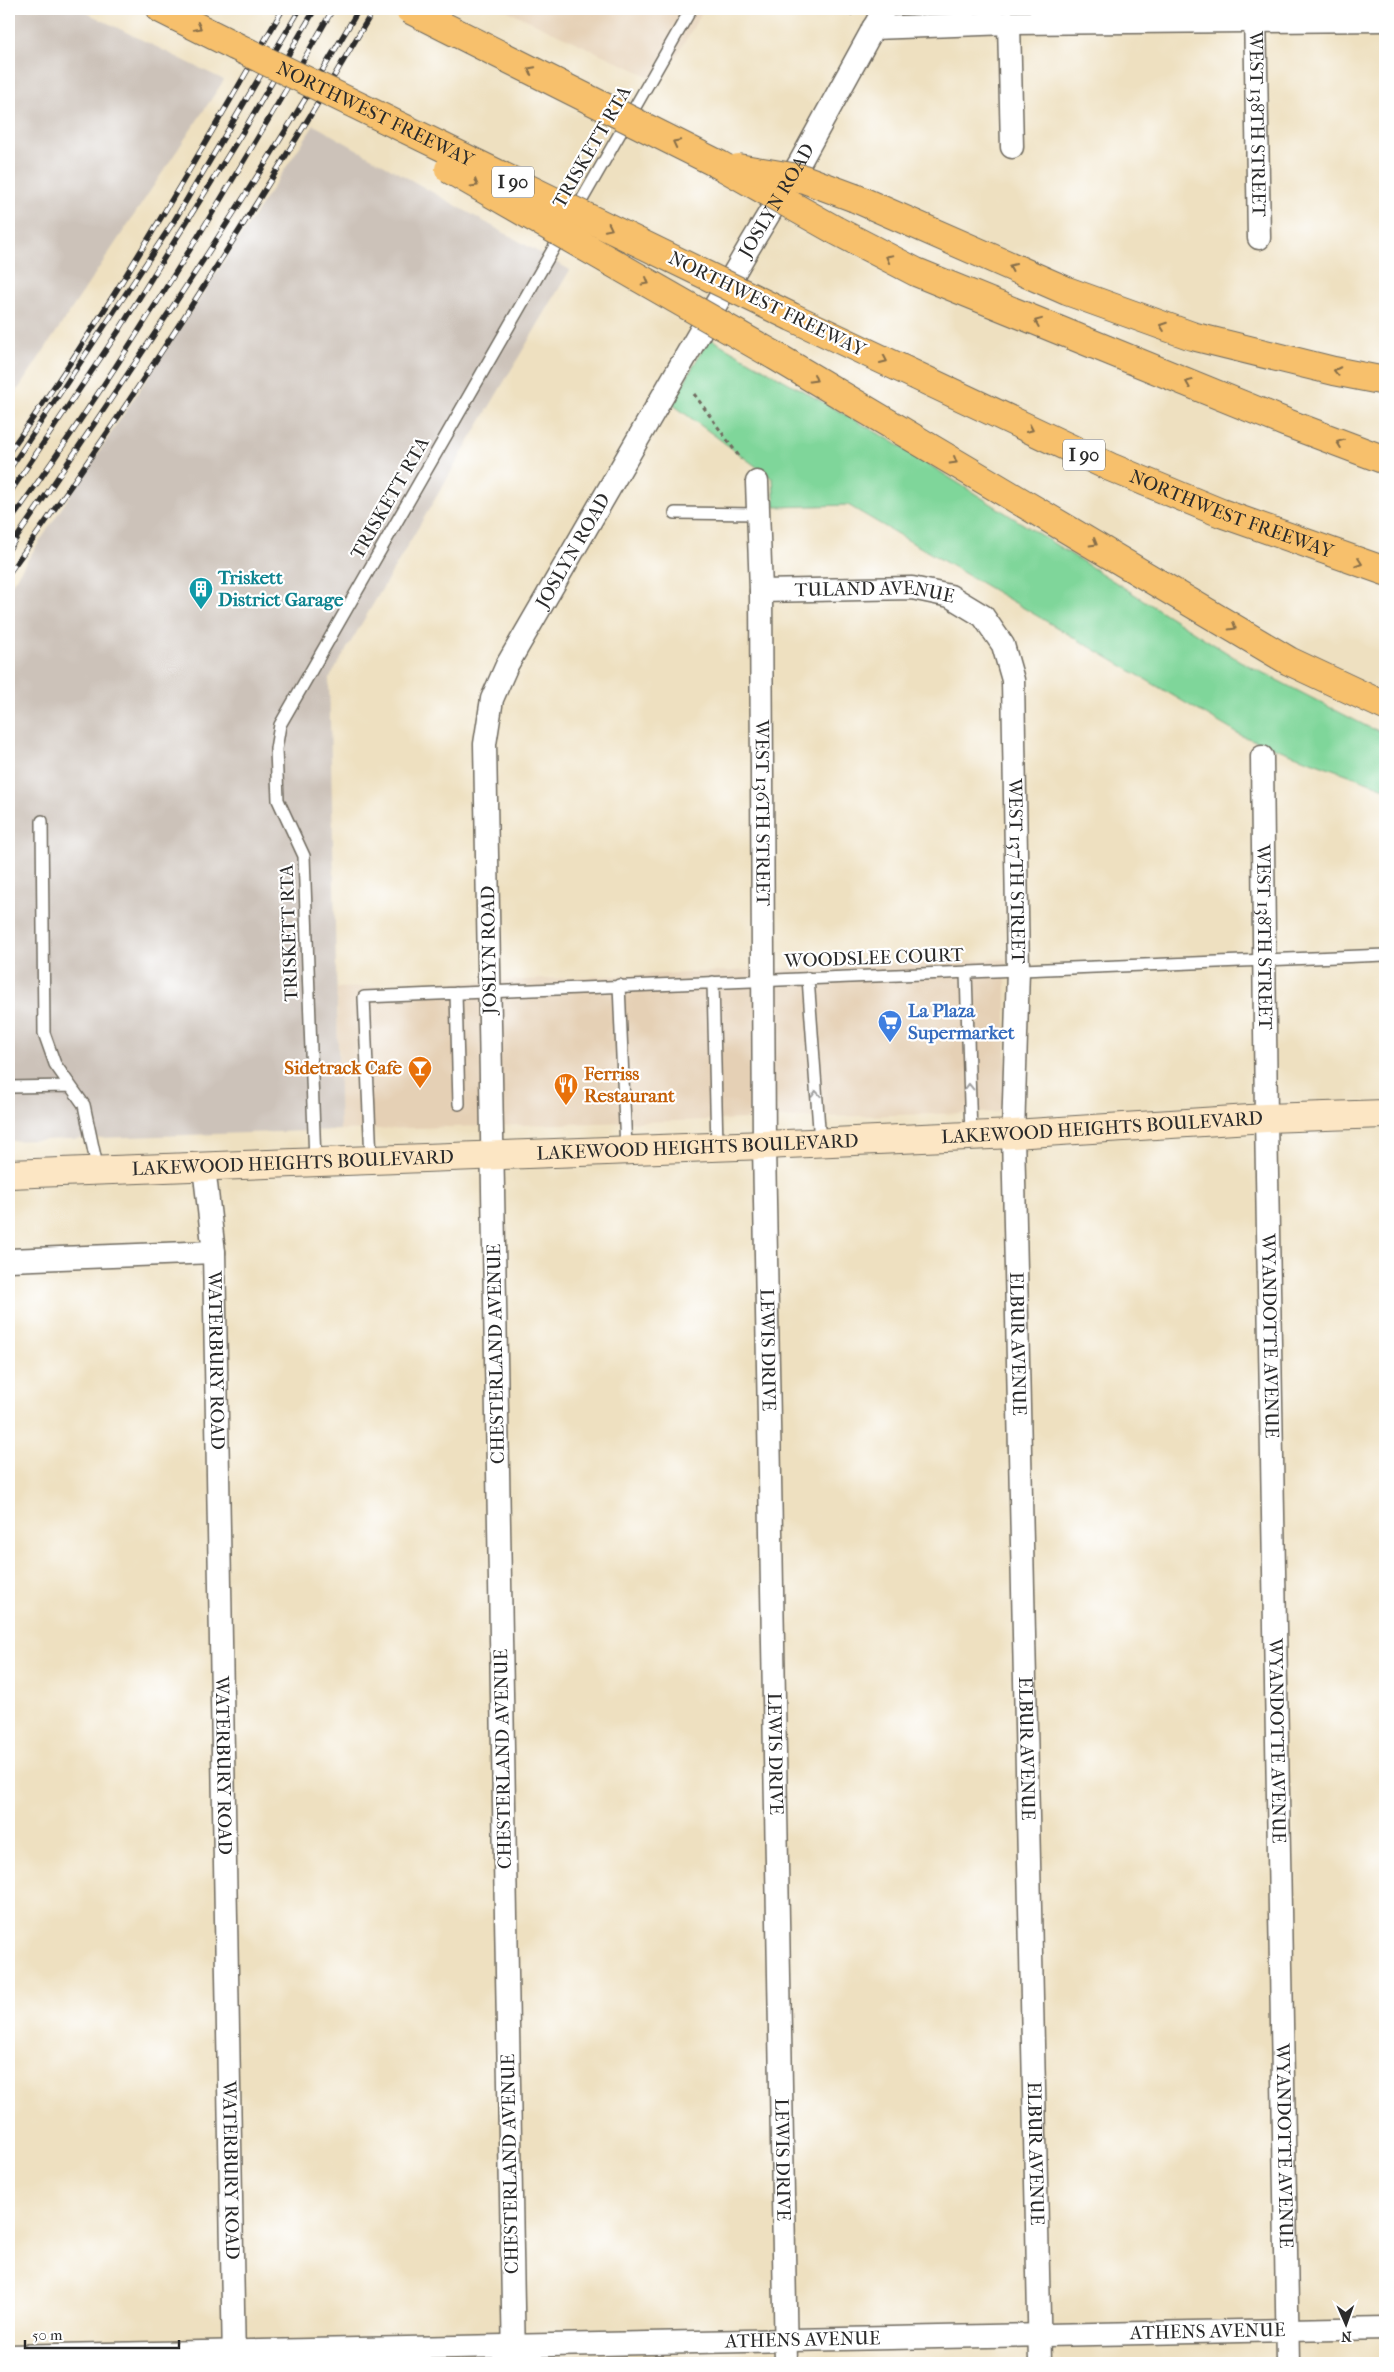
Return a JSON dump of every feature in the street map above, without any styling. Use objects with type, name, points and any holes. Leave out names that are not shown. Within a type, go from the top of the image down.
[{"type":"highway","name":"NORTHWEST FREEWAY","points":[[161,9],[792,318],[1110,467],[1221,513],[1385,571]]},
{"type":"highway","points":[[410,9],[720,165],[835,230],[916,272],[1385,460]]},
{"type":"highway","points":[[235,46],[772,354],[1289,661],[1385,706]]},
{"type":"highway","points":[[720,165],[804,179],[855,198],[1067,291],[1192,336],[1334,370],[1385,380]]},
{"type":"main road","name":"LAKEWOOD HEIGHTS BOULEVARD","points":[[9,1174],[764,1145],[1013,1134],[1266,1118],[1385,1114]]},
{"type":"street","name":"JOSLYN ROAD","points":[[492,1155],[485,744],[492,699],[507,665],[799,164],[884,9]]},
{"type":"street","points":[[873,28],[1255,15],[1385,20]]},
{"type":"street","name":"WEST 138TH STREET","points":[[1255,15],[1259,238]]},
{"type":"street","points":[[1009,23],[1012,147]]},
{"type":"street","name":"WEST 136TH STREET","points":[[757,482],[761,591],[764,1145]]},
{"type":"street","name":"TULAND AVENUE","points":[[761,591],[912,588],[950,596],[983,616]]},
{"type":"street","name":"WEST 137TH STREET","points":[[983,616],[1003,645],[1013,680],[1018,970],[1013,1134]]},
{"type":"street","name":"WEST 138TH STREET","points":[[1262,757],[1266,959],[1266,1118]]},
{"type":"street","name":"WYANDOTTE AVENUE","points":[[1266,1118],[1288,2363]]},
{"type":"street","name":"ELBUR AVENUE","points":[[1013,1134],[1040,2363]]},
{"type":"street","name":"LEWIS DRIVE","points":[[764,1145],[786,2363]]},
{"type":"street","name":"CHESTERLAND AVENUE","points":[[492,1155],[514,2354]]},
{"type":"street","name":"WATERBURY ROAD","points":[[204,1167],[214,1252],[234,2357]]},
{"type":"street","points":[[9,1260],[214,1252]]},
{"type":"street","name":"ATHENS AVENUE","points":[[9,2356],[234,2357],[514,2354],[786,2340],[1385,2328]]},
{"type":"lane","name":"TRISKETT RTA","points":[[315,1161],[304,856],[278,800],[276,749],[280,726],[692,9]]},
{"type":"lane","points":[[675,513],[758,514]]},
{"type":"lane","points":[[42,821],[44,1033],[55,1064],[84,1105],[98,1171]]},
{"type":"lane","name":"WOODSLEE COURT","points":[[371,1159],[364,997],[618,985],[1385,955]]},
{"type":"lane","points":[[966,972],[970,1136]]},
{"type":"lane","points":[[808,978],[820,1142]]},
{"type":"lane","points":[[713,982],[717,1146]]},
{"type":"lane","points":[[618,985],[626,1149]]},
{"type":"lane","points":[[456,993],[460,1104]]},
{"type":"lane","points":[[9,1088],[70,1086]]},
{"type":"path","points":[[842,9],[855,16]]},
{"type":"path","points":[[694,394],[741,460]]},
{"type":"shaded area","points":[[9,9],[79,9],[224,80],[9,403]]},
{"type":"shaded area","points":[[504,9],[704,9],[661,82]]},
{"type":"shaded area","points":[[314,125],[570,270],[329,679],[340,1130],[9,1141],[9,588]]},
{"type":"shaded area","points":[[1006,959],[1006,1112],[340,1130],[337,988]]},
{"type":"green space","points":[[709,338],[890,440],[1240,661],[1368,727],[1385,733],[1385,788],[1242,736],[848,505],[775,507],[773,479],[672,404]]},
{"type":"railway","points":[[9,452],[46,399],[117,289],[185,178],[283,9]]},
{"type":"railway","points":[[9,470],[174,221],[300,9]]},
{"type":"railway","points":[[9,494],[118,332],[247,125],[315,9]]},
{"type":"railway","points":[[9,523],[53,461],[137,334],[217,205],[333,9]]},
{"type":"railway","points":[[9,549],[233,214],[276,147],[359,9]]},
{"type":"railway","points":[[9,573],[105,436],[198,295],[288,153],[374,9]]},
{"type":"place","name":"Triskett District Garage","points":[[201,610]]},
{"type":"place","name":"La Plaza Supermarket","points":[[890,1043]]},
{"type":"place","name":"Sidetrack Cafe","points":[[420,1089]]},
{"type":"place","name":"Ferriss Restaurant","points":[[566,1106]]}]
